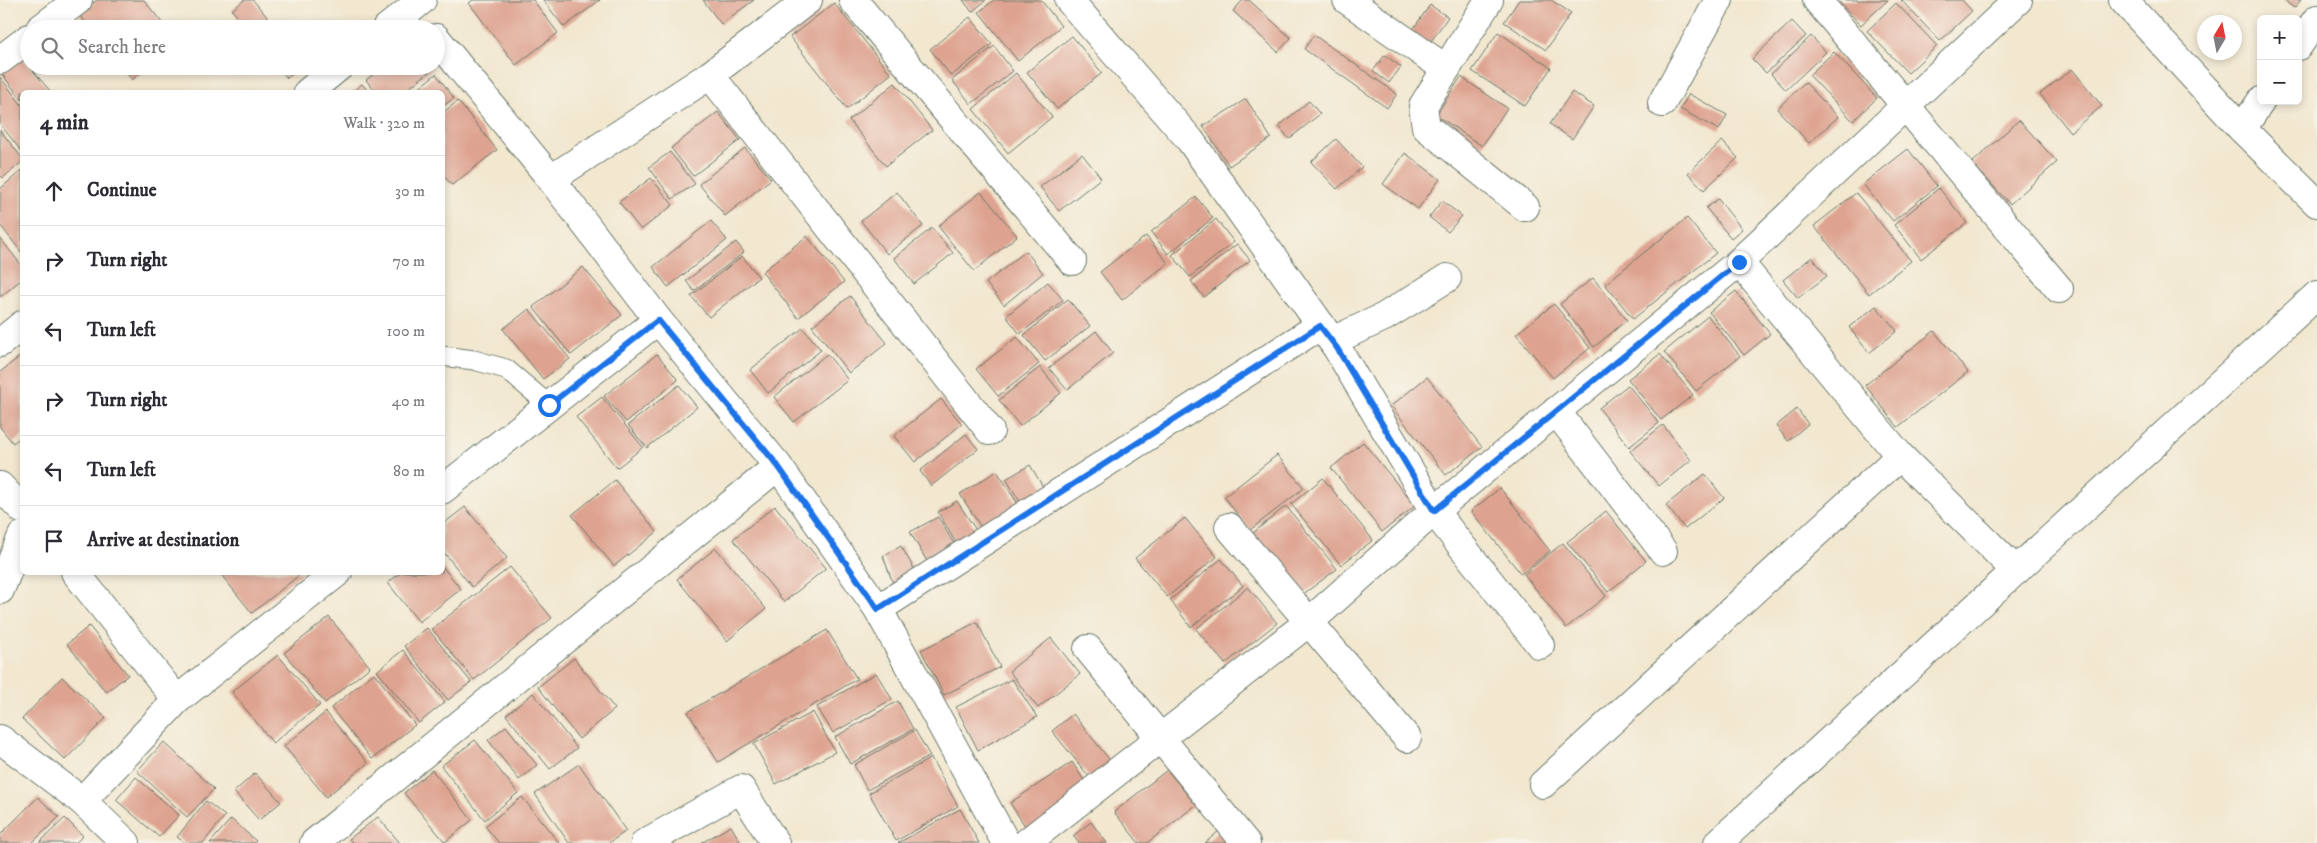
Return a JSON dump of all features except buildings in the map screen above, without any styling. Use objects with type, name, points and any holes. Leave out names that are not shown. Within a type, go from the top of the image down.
[{"type":"street","points":[[52,20],[78,0]]},
{"type":"street","points":[[551,179],[710,75],[808,0]]},
{"type":"street","points":[[853,0],[1072,262]]},
{"type":"street","points":[[1068,0],[1190,140],[1326,333],[1434,511],[1540,645]]},
{"type":"street","points":[[1347,0],[1446,69]]},
{"type":"street","points":[[1489,0],[1423,106],[1426,127],[1525,207]]},
{"type":"street","points":[[1662,103],[1719,0]]},
{"type":"street","points":[[1817,0],[1904,107],[2059,289]]},
{"type":"street","points":[[1026,843],[1309,622],[1434,511],[1739,262],[2018,0]]},
{"type":"street","points":[[2123,0],[2242,129],[2317,203]]},
{"type":"street","points":[[395,20],[413,3],[423,20]]},
{"type":"street","points":[[2302,40],[2317,18]]},
{"type":"street","points":[[0,60],[20,45]]},
{"type":"street","points":[[445,49],[551,179],[658,320],[778,466],[878,609],[1006,843]]},
{"type":"street","points":[[310,90],[329,75]]},
{"type":"street","points":[[710,75],[990,431]]},
{"type":"street","points":[[2242,129],[2258,105]]},
{"type":"street","points":[[1739,262],[1900,456],[2016,571]]},
{"type":"street","points":[[878,609],[1326,333],[1384,317],[1447,278]]},
{"type":"street","points":[[1718,843],[2317,295]]},
{"type":"street","points":[[445,488],[658,320]]},
{"type":"street","points":[[0,343],[20,327]]},
{"type":"street","points":[[1556,411],[1663,551]]},
{"type":"street","points":[[1543,784],[1900,456]]},
{"type":"street","points":[[314,843],[778,466]]},
{"type":"street","points":[[0,486],[20,507]]},
{"type":"street","points":[[1229,527],[1407,738]]},
{"type":"street","points":[[0,590],[20,541]]},
{"type":"street","points":[[77,575],[177,700]]},
{"type":"street","points":[[82,801],[177,700],[334,575]]},
{"type":"street","points":[[1088,649],[1246,843]]},
{"type":"street","points":[[0,739],[82,801],[126,843]]},
{"type":"street","points":[[645,843],[741,789],[775,843]]},
{"type":"lane","points":[[445,356],[474,360],[506,369],[549,405]]},
{"type":"route","points":[[549,405],[658,320],[778,466],[878,609],[1320,326],[1337,348],[1434,511],[1739,262]]}]
